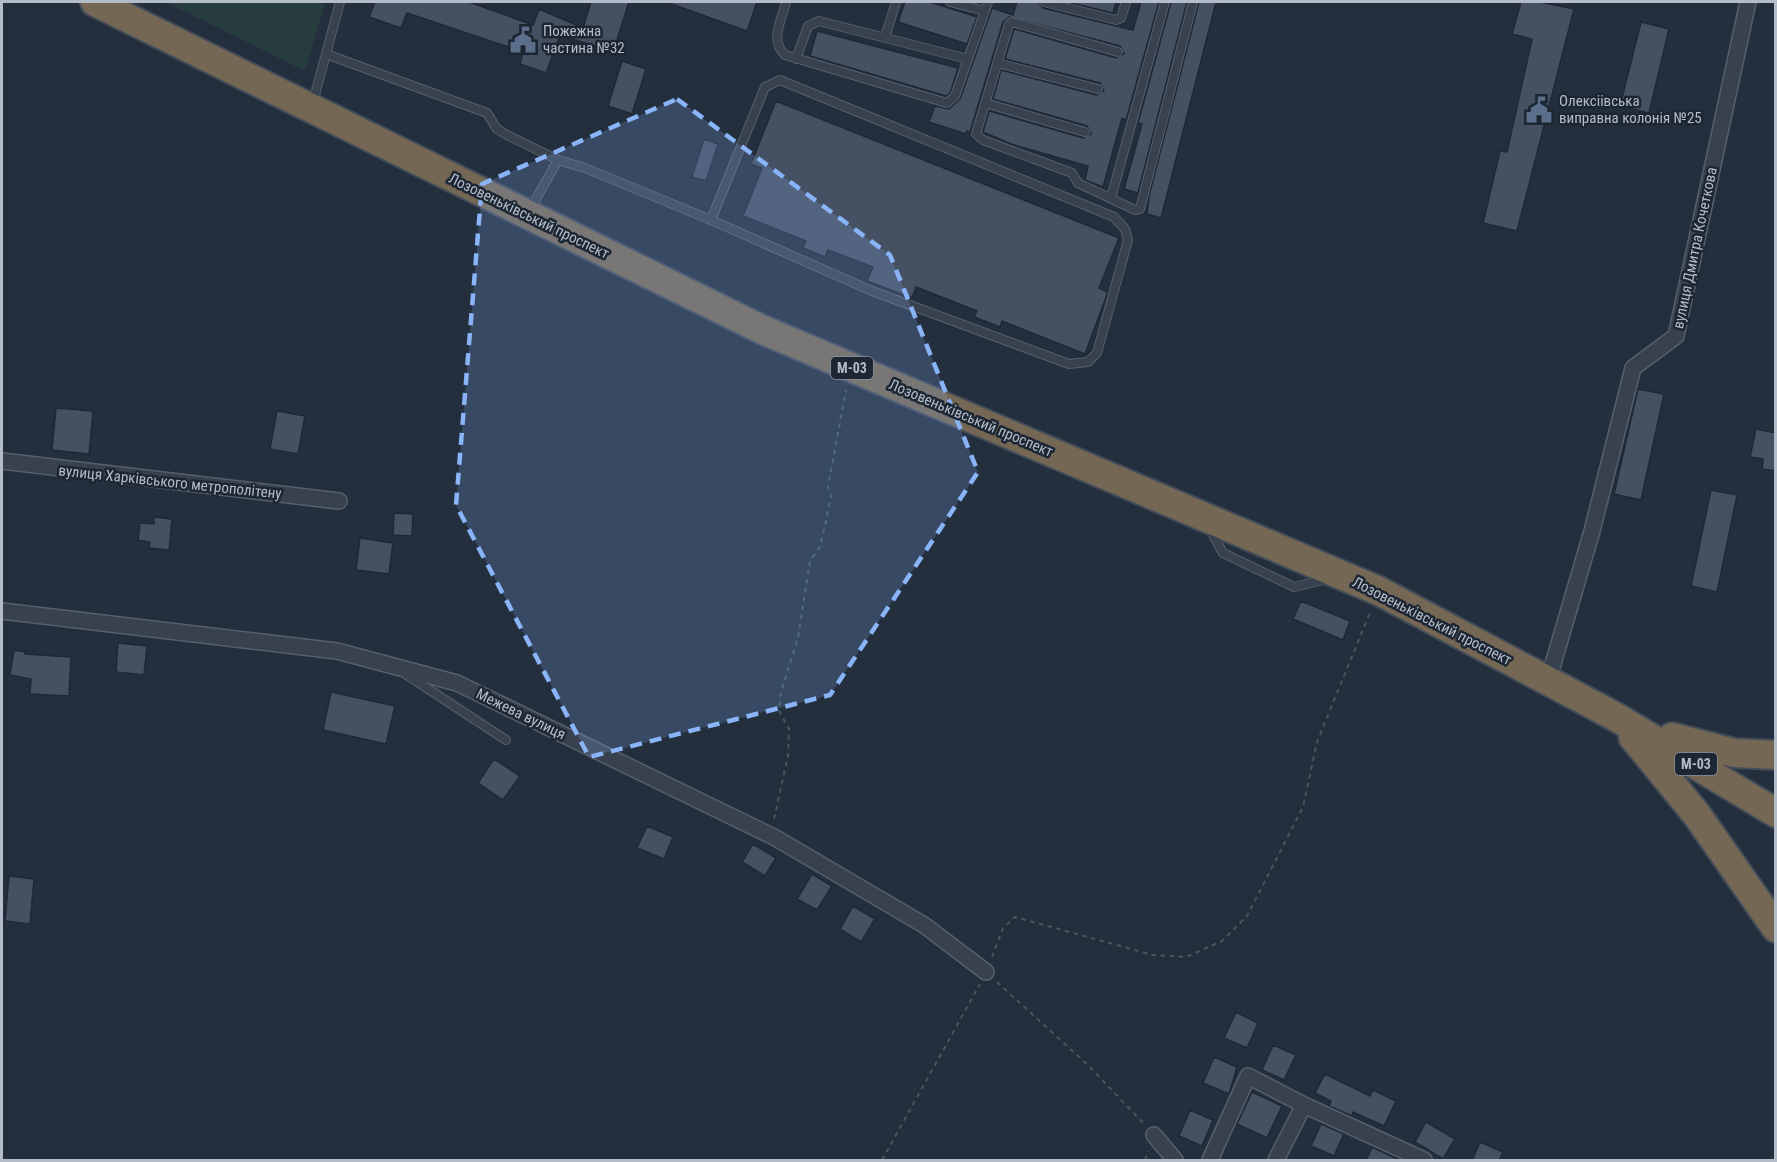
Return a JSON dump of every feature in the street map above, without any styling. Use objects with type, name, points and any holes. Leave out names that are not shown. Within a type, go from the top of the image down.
[{"type":"highway","name":"Лозовеньківський проспект","points":[[95,2],[763,330],[1379,591],[1616,717],[1776,813]]},
{"type":"highway","points":[[1616,717],[1694,745],[1734,753],[1776,755]]},
{"type":"highway","points":[[1616,717],[1692,808],[1776,928]]},
{"type":"street","name":"вулиця Дмитра Кочеткова","points":[[1548,681],[1592,531],[1633,368],[1676,336],[1748,2]]},
{"type":"street","name":"вулиця Харківського метрополітену","points":[[2,461],[339,501]]},
{"type":"street","name":"Межева вулиця","points":[[2,611],[337,651],[458,683],[774,837],[924,925],[986,972]]},
{"type":"street","points":[[1210,1161],[1248,1076],[1418,1159]]},
{"type":"street","points":[[1276,1161],[1304,1105]]},
{"type":"street","points":[[1154,1135],[1175,1161]]},
{"type":"lane","points":[[311,109],[340,2]]},
{"type":"lane","points":[[786,2],[777,43],[785,55],[947,104],[955,96],[988,2]]},
{"type":"lane","points":[[885,37],[897,2]]},
{"type":"lane","points":[[950,2],[985,11]]},
{"type":"lane","points":[[1044,2],[1078,6],[1116,20],[1121,18],[1126,2]]},
{"type":"lane","points":[[1112,198],[1165,2]]},
{"type":"lane","points":[[1118,52],[1012,22],[1009,24],[976,134],[983,140],[1072,173],[1078,183],[1135,210],[1140,209],[1193,2]]},
{"type":"lane","points":[[796,59],[808,26],[815,21],[968,59]]},
{"type":"lane","points":[[326,54],[487,113],[498,129],[507,135],[558,160],[585,168],[711,220],[872,291],[1076,365],[1088,362],[1097,353],[1128,240],[1125,229],[1114,217],[780,80],[765,87],[711,220]]},
{"type":"lane","points":[[997,63],[1098,89]]},
{"type":"lane","points":[[985,103],[1085,132]]},
{"type":"lane","points":[[526,214],[558,160]]},
{"type":"lane","points":[[400,669],[506,740]]},
{"type":"path","points":[[774,837],[774,815],[788,756],[789,729],[779,711],[781,692],[798,638],[810,561],[820,547],[826,521],[831,496],[828,488],[840,433],[848,366]]},
{"type":"path","points":[[882,1161],[986,972],[1003,928],[1015,917],[1153,955],[1186,957],[1222,941],[1247,916],[1303,807],[1317,742],[1379,591]]},
{"type":"path","points":[[986,972],[1089,1066],[1154,1135]]},
{"type":"highlighted area","points":[[677,99],[890,255],[978,472],[830,695],[589,757],[456,505],[482,184]]},
{"type":"green space","points":[[165,2],[319,2],[325,4],[305,71]]},
{"type":"building","name":"Пожежна частина №32","points":[[375,2],[469,2],[533,25],[539,9],[583,28],[591,2],[629,2],[613,52],[560,35],[546,73],[520,64],[523,52],[407,13],[401,28],[369,17]]},
{"type":"building","points":[[666,2],[757,2],[747,31]]},
{"type":"building","points":[[905,2],[930,2],[977,17],[967,44],[898,22]]},
{"type":"building","points":[[1017,2],[1038,2],[1043,8],[1133,30],[1141,2],[1159,2],[1126,120],[1122,118],[1103,187],[1085,180],[1088,166],[1011,144],[983,132],[989,111],[1083,138],[1091,134],[1087,126],[993,99],[1001,70],[1096,95],[1104,91],[1100,83],[1005,59],[1014,29],[1116,58],[1124,54],[1120,46],[1009,17],[1003,22],[970,132],[967,131],[966,134],[929,122],[935,106],[949,109],[960,99],[992,8],[1013,15]]},
{"type":"building","points":[[1067,2],[1116,2],[1113,13]]},
{"type":"building","points":[[1171,2],[1187,2],[1138,193],[1124,189],[1142,124],[1138,123]]},
{"type":"building","points":[[1199,2],[1216,2],[1161,218],[1147,214],[1149,196]]},
{"type":"building","points":[[1521,2],[1540,2],[1574,9],[1517,231],[1483,223],[1500,151],[1507,152],[1532,39],[1512,34]]},
{"type":"building","points":[[1641,22],[1669,29],[1649,113],[1620,106]]},
{"type":"building","points":[[817,31],[958,68],[950,93],[946,96],[810,56]]},
{"type":"building","points":[[622,61],[646,69],[632,114],[608,106]]},
{"type":"building","points":[[776,101],[1119,238],[1099,288],[1108,292],[1085,354],[1002,321],[1000,327],[974,317],[977,311],[916,287],[912,298],[867,281],[873,267],[828,250],[825,257],[803,248],[806,241],[743,216],[762,168],[751,164]]},
{"type":"building","points":[[704,139],[718,144],[706,181],[692,177]]},
{"type":"building","points":[[1638,389],[1664,394],[1641,500],[1614,494]]},
{"type":"building","points":[[56,408],[93,411],[89,454],[52,450]]},
{"type":"building","points":[[277,411],[305,416],[298,454],[270,449]]},
{"type":"building","points":[[1756,429],[1776,433],[1776,471],[1762,469],[1763,459],[1750,457]]},
{"type":"building","points":[[1711,490],[1737,495],[1717,592],[1691,586]]},
{"type":"building","points":[[394,513],[413,514],[412,536],[393,535]]},
{"type":"building","points":[[154,517],[172,519],[169,550],[149,548],[150,542],[138,540],[140,523],[154,524]]},
{"type":"building","points":[[360,538],[393,543],[389,574],[356,570]]},
{"type":"building","points":[[1301,601],[1350,621],[1343,640],[1293,619]]},
{"type":"building","points":[[118,643],[147,646],[144,675],[116,672]]},
{"type":"building","points":[[14,650],[25,652],[25,654],[71,657],[69,696],[30,694],[31,679],[10,675]]},
{"type":"building","points":[[331,692],[395,706],[386,744],[323,730]]},
{"type":"building","points":[[494,759],[520,776],[503,800],[478,783]]},
{"type":"building","points":[[647,826],[673,837],[664,859],[637,848]]},
{"type":"building","points":[[753,844],[776,858],[765,876],[742,862]]},
{"type":"building","points":[[812,874],[832,886],[817,910],[797,899]]},
{"type":"building","points":[[9,876],[34,879],[30,924],[5,921]]},
{"type":"building","points":[[853,906],[875,919],[861,942],[840,929]]},
{"type":"building","points":[[1236,1012],[1258,1023],[1247,1048],[1224,1038]]},
{"type":"building","points":[[1273,1045],[1296,1055],[1284,1080],[1262,1070]]},
{"type":"building","points":[[1214,1057],[1237,1067],[1229,1094],[1203,1083]]},
{"type":"building","points":[[1325,1074],[1370,1096],[1373,1090],[1396,1101],[1384,1126],[1353,1112],[1352,1116],[1329,1106],[1331,1101],[1315,1093]]},
{"type":"building","points":[[1252,1092],[1282,1106],[1267,1138],[1237,1124]]},
{"type":"building","points":[[1190,1110],[1213,1120],[1202,1146],[1179,1136]]},
{"type":"building","points":[[1426,1122],[1455,1139],[1443,1159],[1415,1142]]},
{"type":"building","points":[[1321,1124],[1344,1134],[1334,1156],[1311,1146]]},
{"type":"building","points":[[1480,1142],[1503,1152],[1499,1161],[1472,1161]]},
{"type":"building","points":[[1372,1147],[1402,1161],[1366,1161]]},
{"type":"place","name":"Пожежна частина №32","points":[[523,40]]},
{"type":"place","name":"Олексіівська виправна колонія №25","points":[[1539,110]]}]
